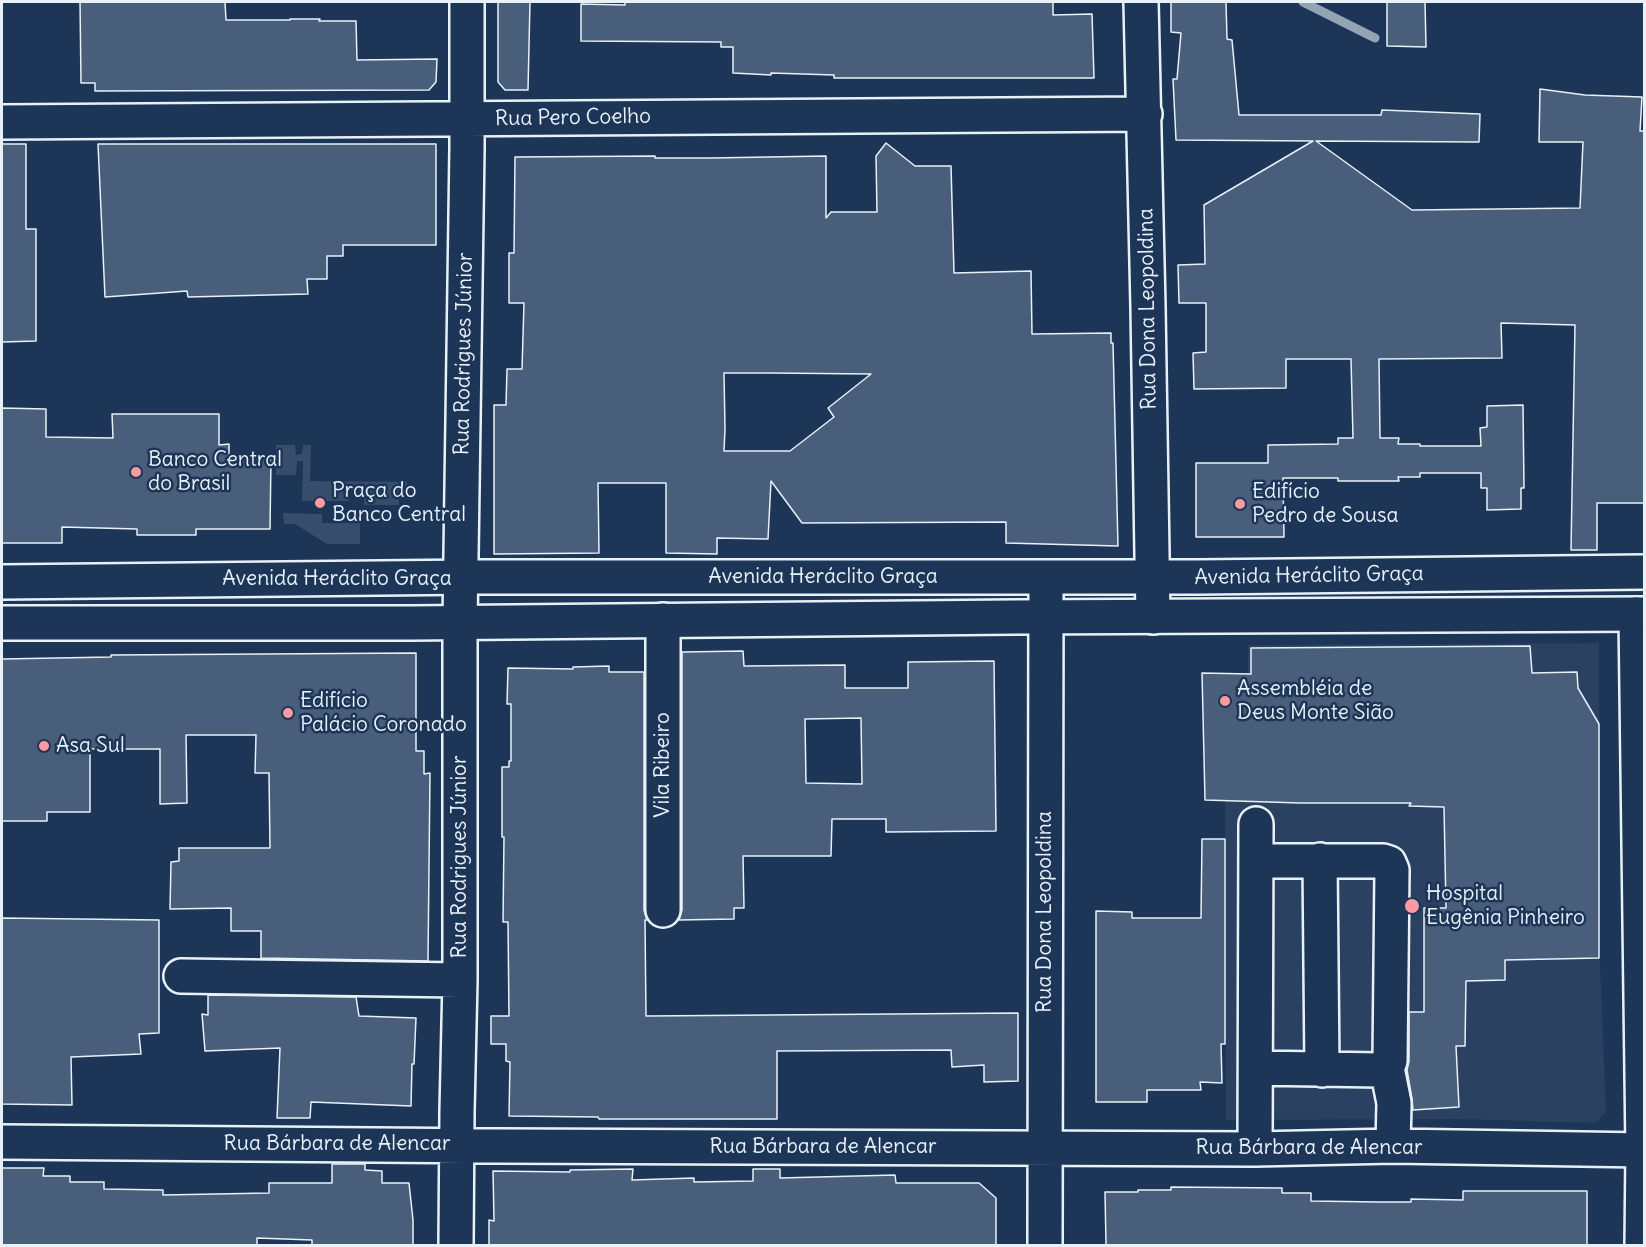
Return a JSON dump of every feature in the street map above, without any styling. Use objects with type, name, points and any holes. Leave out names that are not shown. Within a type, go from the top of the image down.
[{"type":"street","name":"Rua Rodrigues Júnior","points":[[456,1245],[460,980],[460,578],[467,2]]},
{"type":"street","name":"Rua Dona Leopoldina","points":[[1141,2],[1145,114],[1153,617]]},
{"type":"street","name":"Rua Pero Coelho","points":[[2,122],[1145,114]]},
{"type":"street","name":"Avenida Heráclito Graça","points":[[2,582],[460,578],[1046,578],[1644,572]]},
{"type":"street","name":"Rua Dona Leopoldina","points":[[1045,1245],[1046,578]]},
{"type":"street","name":"Avenida Heráclito Graça","points":[[2,623],[460,623],[1640,614]]},
{"type":"street","points":[[1640,614],[1644,1150],[1642,1245]]},
{"type":"street","name":"Vila Ribeiro","points":[[663,620],[663,910]]},
{"type":"street","points":[[1255,1149],[1256,824]]},
{"type":"street","points":[[1256,861],[1320,860],[1389,863],[1392,870],[1390,1061],[1387,1068],[1394,1103],[1393,1146]]},
{"type":"street","points":[[1320,860],[1322,1070]]},
{"type":"street","points":[[181,975],[460,980]]},
{"type":"street","points":[[1256,1068],[1322,1070],[1387,1068]]},
{"type":"street","name":"Rua Bárbara de Alencar","points":[[2,1142],[1255,1149],[1393,1146],[1644,1150]]},
{"type":"shaded area","points":[[276,445],[295,445],[296,455],[302,454],[303,445],[311,445],[310,481],[407,482],[407,495],[399,495],[399,505],[364,505],[364,486],[349,486],[349,501],[302,501],[303,461],[297,461],[296,475],[276,475]]},
{"type":"shaded area","points":[[283,513],[322,514],[322,523],[360,523],[360,544],[327,544],[295,524],[284,524]]},
{"type":"shaded area","name":"Hospital Eugênia Pinheiro","points":[[1599,643],[1600,963],[1606,1112],[1596,1123],[1459,1119],[1226,1120],[1225,783],[1248,783],[1248,645]]},
{"type":"building","points":[[80,2],[225,2],[226,20],[356,21],[357,60],[437,59],[436,82],[429,90],[95,91],[95,83],[81,83]]},
{"type":"building","points":[[498,2],[530,2],[528,90],[505,90],[498,82]]},
{"type":"building","points":[[625,2],[1053,2],[1053,15],[1092,14],[1094,78],[834,78],[834,75],[733,73],[733,47],[721,47],[721,42],[581,41],[581,4],[625,5]]},
{"type":"building","points":[[1171,2],[1226,2],[1227,39],[1232,40],[1239,115],[1381,115],[1382,110],[1480,114],[1479,142],[1316,141],[1412,210],[1580,208],[1583,142],[1539,142],[1540,89],[1585,95],[1642,97],[1640,131],[1644,131],[1644,503],[1597,503],[1597,550],[1571,550],[1575,325],[1501,323],[1502,358],[1379,359],[1380,438],[1399,438],[1398,444],[1481,446],[1480,428],[1487,427],[1487,406],[1523,405],[1524,488],[1521,488],[1521,509],[1487,510],[1487,488],[1481,488],[1481,473],[1420,473],[1420,477],[1398,477],[1399,481],[1283,478],[1284,537],[1196,537],[1196,463],[1268,463],[1268,445],[1338,444],[1338,438],[1353,438],[1351,359],[1286,359],[1286,388],[1194,389],[1193,353],[1206,352],[1206,303],[1179,303],[1178,265],[1205,264],[1204,205],[1313,141],[1176,140],[1173,79],[1177,79],[1181,33],[1171,32]]},
{"type":"building","points":[[1387,2],[1425,2],[1426,47],[1387,46]]},
{"type":"building","points":[[886,143],[915,166],[951,166],[954,273],[1031,271],[1032,334],[1111,333],[1118,546],[1006,543],[1006,522],[802,523],[771,481],[768,539],[717,538],[717,554],[666,553],[666,483],[598,483],[599,553],[494,554],[494,405],[506,405],[507,369],[522,369],[524,303],[509,303],[509,253],[514,253],[515,157],[826,156],[826,218],[831,212],[877,212],[876,156]],"holes":[[[724,373],[871,374],[828,408],[834,417],[790,451],[724,451]]]},
{"type":"building","points":[[2,144],[26,144],[26,229],[36,229],[36,341],[2,342]]},
{"type":"building","points":[[98,144],[436,144],[436,245],[343,245],[343,256],[327,256],[327,279],[307,279],[308,294],[188,297],[187,291],[105,297]]},
{"type":"building","name":"Banco Central do Brasil","points":[[2,408],[46,409],[46,437],[113,438],[112,414],[219,414],[219,445],[229,444],[229,457],[271,458],[270,529],[196,529],[196,535],[137,535],[137,529],[62,527],[62,543],[2,543]]},
{"type":"building","points":[[1530,646],[1532,673],[1577,672],[1578,688],[1599,724],[1599,958],[1505,960],[1505,980],[1466,981],[1465,1046],[1456,1046],[1459,1107],[1413,1110],[1407,1070],[1409,1012],[1424,1012],[1424,908],[1446,908],[1444,807],[1409,806],[1411,803],[1205,800],[1202,673],[1251,674],[1251,648]]},
{"type":"building","points":[[743,651],[744,666],[845,665],[845,688],[908,688],[908,662],[994,661],[996,831],[886,832],[886,819],[832,819],[831,856],[743,856],[744,908],[734,908],[734,919],[679,920],[682,910],[682,652]],"holes":[[[861,718],[862,784],[806,783],[805,719]]]},
{"type":"building","points":[[416,653],[416,751],[424,751],[424,774],[430,773],[428,961],[261,958],[261,931],[231,931],[231,908],[170,909],[171,862],[179,861],[179,848],[270,848],[269,773],[255,773],[256,735],[186,735],[187,803],[160,804],[160,749],[90,749],[90,812],[47,812],[47,821],[2,821],[2,659],[111,657],[111,655]]},
{"type":"building","points":[[609,666],[609,672],[644,672],[646,1016],[1018,1013],[1018,1081],[984,1082],[984,1065],[952,1067],[951,1050],[777,1051],[777,1119],[599,1119],[598,1117],[509,1116],[510,1062],[506,1061],[506,1044],[491,1044],[491,1016],[509,1016],[508,922],[503,922],[504,837],[502,837],[502,767],[509,767],[509,761],[511,761],[511,704],[507,704],[508,668],[573,669],[573,667]]},
{"type":"building","points":[[1202,839],[1225,839],[1225,1044],[1221,1044],[1222,1083],[1200,1082],[1201,1090],[1147,1090],[1147,1102],[1096,1102],[1096,911],[1132,912],[1132,918],[1201,918]]},
{"type":"building","points":[[2,918],[159,920],[159,1033],[139,1034],[141,1054],[71,1057],[72,1105],[2,1104]]},
{"type":"building","points":[[208,995],[356,997],[359,1016],[416,1018],[411,1106],[311,1102],[310,1118],[277,1118],[280,1048],[205,1051],[202,1014],[208,1015]]},
{"type":"building","points":[[332,1164],[365,1164],[365,1170],[382,1171],[382,1183],[409,1183],[413,1245],[312,1245],[312,1240],[257,1238],[257,1245],[2,1245],[2,1168],[44,1168],[43,1176],[70,1176],[70,1182],[104,1182],[104,1189],[163,1190],[163,1195],[269,1193],[269,1183],[332,1183]]},
{"type":"building","points":[[633,1169],[632,1180],[694,1178],[694,1182],[753,1181],[753,1169],[780,1169],[780,1178],[895,1175],[896,1183],[979,1183],[996,1198],[996,1245],[489,1245],[489,1220],[494,1221],[493,1171],[570,1172],[570,1170]]},
{"type":"building","points":[[1171,1187],[1282,1188],[1282,1193],[1311,1193],[1311,1201],[1378,1202],[1411,1202],[1411,1199],[1463,1200],[1463,1191],[1587,1191],[1587,1245],[1106,1245],[1105,1192],[1171,1190]]},
{"type":"waterway","points":[[1303,2],[1375,38]]},
{"type":"place","name":"Banco Central do Brasil","points":[[136,472]]},
{"type":"place","name":"Praça do Banco Central","points":[[320,503]]},
{"type":"place","name":"Edifício Pedro de Sousa","points":[[1240,504]]},
{"type":"place","name":"Assembléia de Deus Monte Sião","points":[[1225,701]]},
{"type":"place","name":"Edifício Palácio Coronado","points":[[288,713]]},
{"type":"place","name":"Asa Sul","points":[[44,746]]},
{"type":"place","name":"Hospital Eugênia Pinheiro","points":[[1412,906]]}]
